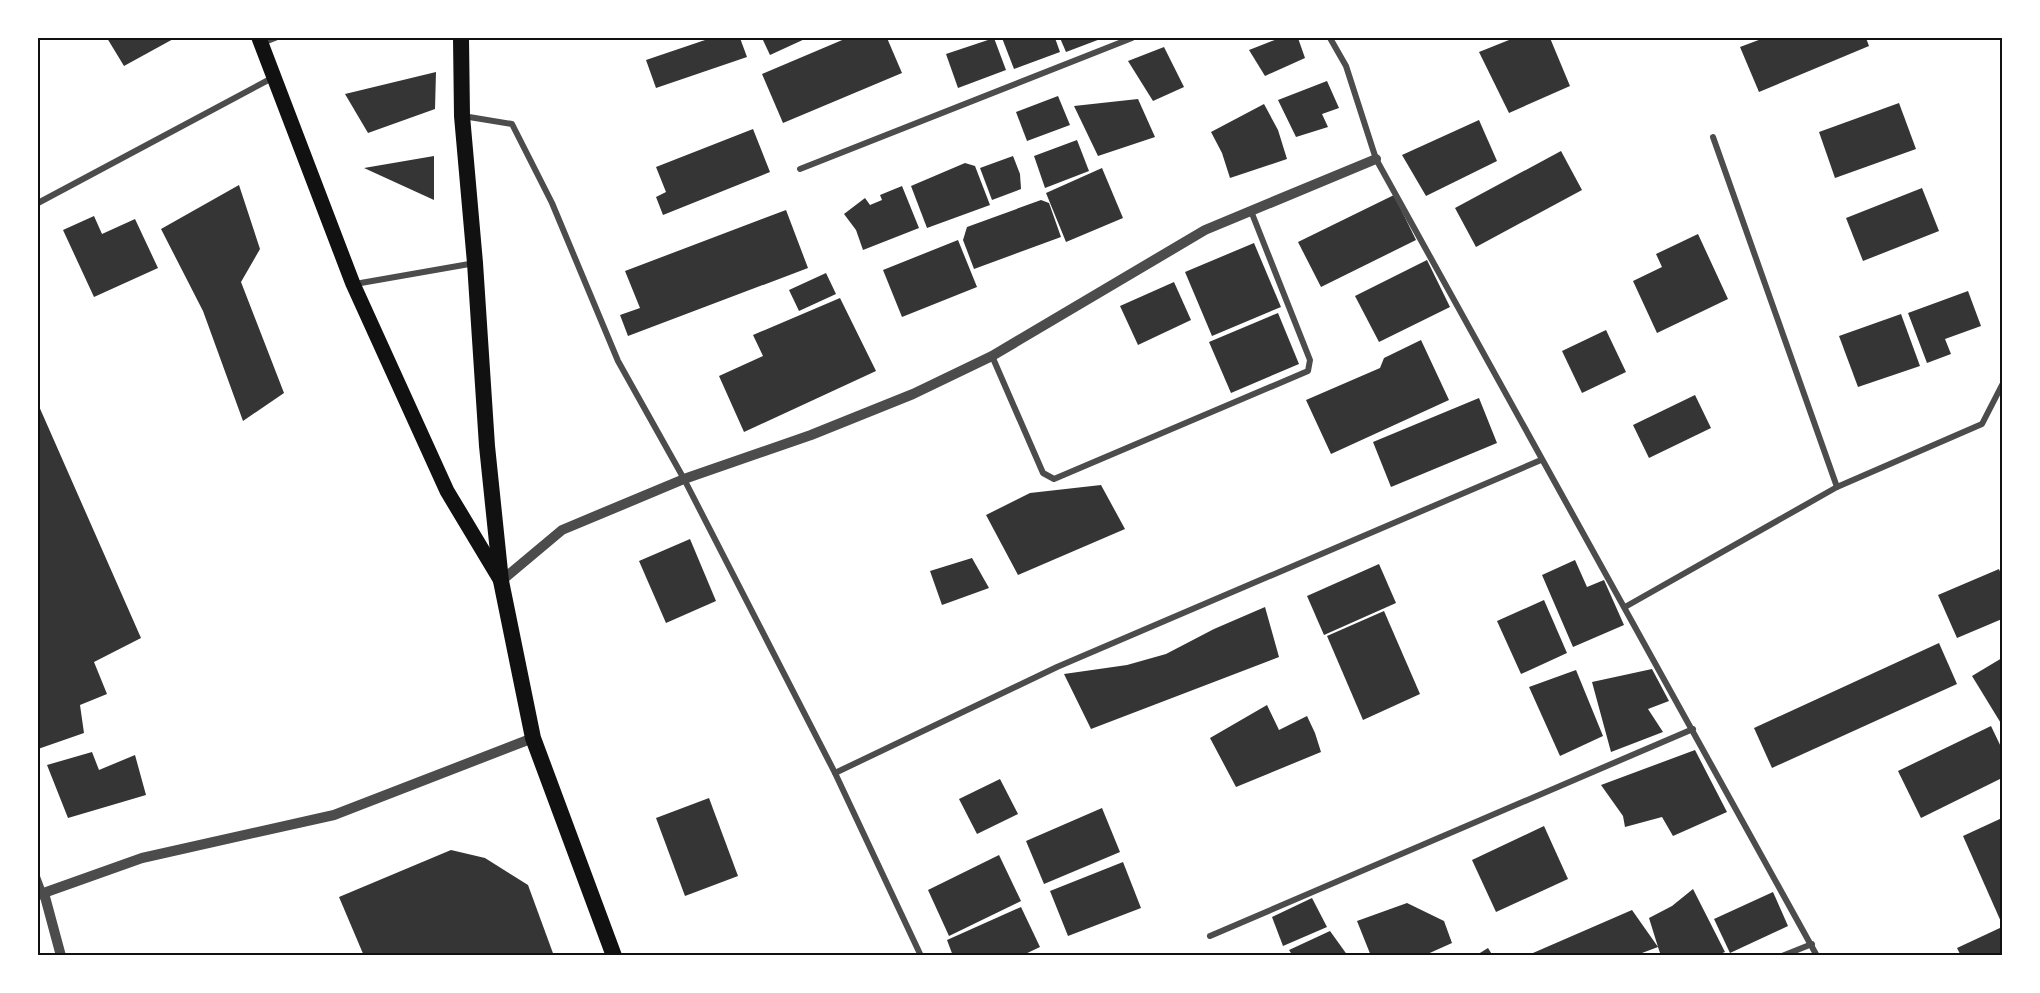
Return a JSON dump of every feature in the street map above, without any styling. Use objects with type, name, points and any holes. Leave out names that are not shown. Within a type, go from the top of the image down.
[{"type":"highway","points":[[461,38],[462,116],[476,263],[487,446],[501,581],[533,738],[614,956]]},
{"type":"main road","points":[[265,39],[274,77],[353,284],[447,491],[501,581]]},
{"type":"street","points":[[800,169],[1132,38]]},
{"type":"street","points":[[1330,38],[1346,66],[1376,159],[1817,956]]},
{"type":"street","points":[[38,203],[274,77]]},
{"type":"street","points":[[462,116],[512,124],[552,203],[618,361],[684,479],[835,773],[921,956]]},
{"type":"street","points":[[1713,137],[1837,487]]},
{"type":"street","points":[[501,581],[562,530],[684,479],[811,435],[914,394],[992,356],[1205,230],[1376,159]]},
{"type":"street","points":[[992,356],[1042,473],[1054,478],[1308,371],[1310,360],[1251,211]]},
{"type":"street","points":[[353,284],[476,263]]},
{"type":"street","points":[[1625,607],[1837,487],[1982,424],[2002,385]]},
{"type":"street","points":[[835,773],[1056,667],[1541,460]]},
{"type":"street","points":[[1210,936],[1693,729]]},
{"type":"street","points":[[61,956],[41,894],[142,858],[334,815],[533,738]]},
{"type":"street","points":[[1782,956],[1812,944]]},
{"type":"lane","points":[[38,877],[41,894]]},
{"type":"building","points":[[107,38],[175,38],[124,66]]},
{"type":"building","points":[[711,38],[740,38],[747,57],[656,88],[646,60]]},
{"type":"building","points":[[762,38],[807,38],[770,55]]},
{"type":"building","points":[[847,38],[887,38],[902,73],[783,123],[762,74]]},
{"type":"building","points":[[994,38],[1006,70],[958,88],[946,54]]},
{"type":"building","points":[[1002,38],[1055,38],[1060,52],[1014,69]]},
{"type":"building","points":[[1060,38],[1103,38],[1066,52]]},
{"type":"building","points":[[1280,38],[1298,38],[1305,58],[1265,76],[1249,50]]},
{"type":"building","points":[[1514,38],[1550,38],[1570,86],[1509,113],[1479,52]]},
{"type":"building","points":[[1764,38],[1866,38],[1869,46],[1759,92],[1740,47]]},
{"type":"building","points":[[1164,47],[1184,87],[1153,101],[1128,61]]},
{"type":"building","points":[[436,72],[435,109],[368,133],[345,94]]},
{"type":"building","points":[[1327,81],[1339,108],[1322,114],[1328,127],[1296,137],[1278,100]]},
{"type":"building","points":[[1058,96],[1070,125],[1027,141],[1016,112]]},
{"type":"building","points":[[1138,99],[1155,137],[1098,156],[1074,106]]},
{"type":"building","points":[[1899,103],[1916,149],[1835,178],[1819,132]]},
{"type":"building","points":[[1264,104],[1278,130],[1287,159],[1230,178],[1222,153],[1211,132]]},
{"type":"building","points":[[1479,120],[1497,161],[1426,196],[1402,155]]},
{"type":"building","points":[[753,129],[770,172],[663,215],[656,197],[666,192],[656,167]]},
{"type":"building","points":[[1077,140],[1089,171],[1045,188],[1034,156]]},
{"type":"building","points":[[1561,151],[1582,190],[1476,247],[1455,208]]},
{"type":"building","points":[[434,156],[434,200],[364,168]]},
{"type":"building","points":[[1013,156],[1020,174],[1021,189],[992,200],[980,168]]},
{"type":"building","points":[[965,163],[975,166],[990,205],[927,228],[911,186]]},
{"type":"building","points":[[1102,168],[1123,218],[1066,242],[1046,193]]},
{"type":"building","points":[[239,185],[260,249],[241,282],[284,393],[243,421],[203,311],[161,229]]},
{"type":"building","points":[[902,186],[919,228],[863,250],[856,230],[844,214],[865,198],[870,205],[882,200],[880,195]]},
{"type":"building","points":[[1922,188],[1939,231],[1863,261],[1846,218]]},
{"type":"building","points":[[1394,195],[1416,240],[1321,287],[1298,242]]},
{"type":"building","points":[[1041,200],[1049,203],[1061,237],[974,269],[963,240],[967,227]]},
{"type":"building","points":[[786,210],[808,268],[628,336],[620,315],[640,308],[625,271]]},
{"type":"building","points":[[94,216],[102,234],[135,219],[158,268],[94,297],[63,230]]},
{"type":"building","points":[[1698,234],[1728,299],[1657,333],[1633,281],[1662,267],[1656,254]]},
{"type":"building","points":[[958,240],[977,287],[902,317],[883,270]]},
{"type":"building","points":[[1254,243],[1281,307],[1212,336],[1185,272]]},
{"type":"building","points":[[1427,260],[1450,307],[1379,342],[1355,296]]},
{"type":"building","points":[[826,273],[836,294],[799,311],[789,290]]},
{"type":"building","points":[[1174,282],[1191,320],[1138,345],[1120,306]]},
{"type":"building","points":[[1968,291],[1981,326],[1945,339],[1951,354],[1927,363],[1908,313]]},
{"type":"building","points":[[840,298],[876,371],[744,432],[719,376],[763,356],[753,335]]},
{"type":"building","points":[[1278,313],[1299,364],[1231,393],[1209,342]]},
{"type":"building","points":[[1901,314],[1920,366],[1858,387],[1839,336]]},
{"type":"building","points":[[1606,330],[1626,372],[1582,393],[1562,351]]},
{"type":"building","points":[[1421,340],[1449,400],[1331,454],[1306,400],[1380,368],[1384,358]]},
{"type":"building","points":[[1695,395],[1711,428],[1649,458],[1633,425]]},
{"type":"building","points":[[1479,398],[1497,443],[1391,487],[1373,442]]},
{"type":"building","points":[[38,404],[141,638],[94,662],[107,694],[80,705],[84,733],[38,749]]},
{"type":"building","points":[[1101,485],[1125,529],[1018,575],[986,515],[1030,493]]},
{"type":"building","points":[[690,539],[716,601],[666,623],[639,561]]},
{"type":"building","points":[[972,558],[989,588],[942,605],[930,571]]},
{"type":"building","points":[[1575,560],[1587,587],[1604,580],[1624,625],[1573,647],[1542,575]]},
{"type":"building","points":[[1379,564],[1396,603],[1324,635],[1307,596]]},
{"type":"building","points":[[1999,569],[2002,577],[2002,619],[1957,638],[1938,595]]},
{"type":"building","points":[[1544,600],[1567,653],[1521,674],[1497,621]]},
{"type":"building","points":[[1265,607],[1279,657],[1091,729],[1064,674],[1127,665],[1166,654],[1214,629]]},
{"type":"building","points":[[1384,611],[1420,694],[1363,720],[1327,636]]},
{"type":"building","points":[[1939,643],[1957,684],[1772,768],[1754,728]]},
{"type":"building","points":[[2002,658],[2002,725],[1972,676]]},
{"type":"building","points":[[1652,669],[1669,701],[1648,709],[1663,732],[1611,752],[1592,682]]},
{"type":"building","points":[[1576,670],[1603,736],[1560,756],[1529,687]]},
{"type":"building","points":[[1267,705],[1279,730],[1307,716],[1321,752],[1236,787],[1210,738]]},
{"type":"building","points":[[1991,726],[2002,749],[2002,778],[1921,818],[1898,771]]},
{"type":"building","points":[[1695,750],[1727,812],[1673,836],[1662,817],[1625,827],[1623,816],[1601,785]]},
{"type":"building","points":[[92,752],[99,770],[135,755],[146,795],[68,818],[47,765]]},
{"type":"building","points":[[1000,779],[1018,814],[977,834],[959,799]]},
{"type":"building","points":[[709,798],[738,876],[685,896],[656,818]]},
{"type":"building","points":[[1102,808],[1120,852],[1044,884],[1026,841]]},
{"type":"building","points":[[2002,818],[2002,924],[1963,836]]},
{"type":"building","points":[[1544,826],[1568,879],[1496,912],[1472,860]]},
{"type":"building","points":[[451,850],[485,858],[528,885],[554,956],[364,956],[339,897]]},
{"type":"building","points":[[999,855],[1021,901],[949,936],[928,890]]},
{"type":"building","points":[[1123,862],[1141,908],[1068,936],[1050,891]]},
{"type":"building","points":[[1693,889],[1725,952],[1715,956],[1661,956],[1649,918],[1672,906]]},
{"type":"building","points":[[1773,892],[1788,926],[1730,953],[1714,919]]},
{"type":"building","points":[[1312,898],[1327,927],[1283,946],[1272,917]]},
{"type":"building","points":[[1407,903],[1444,921],[1452,943],[1423,956],[1371,956],[1357,921]]},
{"type":"building","points":[[1021,907],[1040,947],[1021,956],[953,956],[947,940]]},
{"type":"building","points":[[1632,910],[1658,947],[1634,956],[1526,956]]},
{"type":"building","points":[[2002,927],[2002,956],[1961,956],[1957,948]]},
{"type":"building","points":[[1330,931],[1348,956],[1293,956],[1289,950]]},
{"type":"building","points":[[1488,948],[1493,956],[1475,956]]}]
